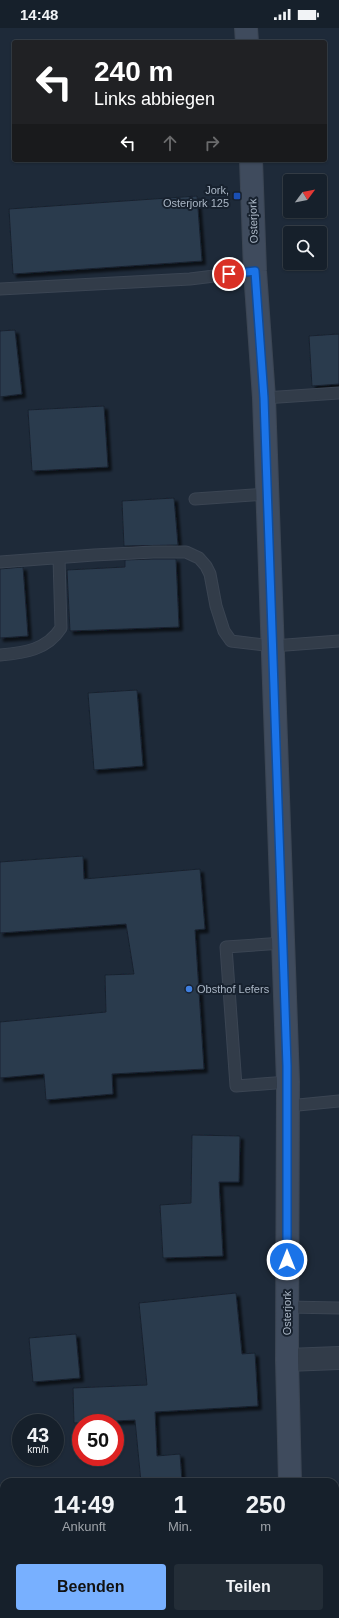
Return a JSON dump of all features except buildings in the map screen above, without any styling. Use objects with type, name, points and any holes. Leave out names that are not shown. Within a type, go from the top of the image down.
[{"type":"main road","points":[[246,28],[246,40]]},
{"type":"main road","name":"Osterjork","points":[[251,162],[255,271],[264,398],[268,494],[288,1082],[286,1360],[290,1478]]},
{"type":"street","points":[[286,1360],[339,1358]]},
{"type":"lane","points":[[0,289],[190,279],[255,271]]},
{"type":"lane","points":[[264,398],[339,393]]},
{"type":"lane","points":[[195,499],[268,494]]},
{"type":"lane","points":[[0,562],[153,552],[186,552],[199,558],[206,566],[210,574],[216,606],[224,631],[231,641],[273,646],[339,641]]},
{"type":"lane","points":[[0,655],[20,654],[34,650],[55,637],[61,628],[59,558]]},
{"type":"lane","points":[[283,943],[226,947],[236,1086],[288,1082]]},
{"type":"lane","points":[[288,1106],[339,1101]]},
{"type":"lane","points":[[287,1307],[339,1308]]},
{"type":"place","name":"Jork, Osterjork 125","points":[[237,196]]},
{"type":"place","name":"Obsthof Lefers","points":[[189,989]]},
{"type":"route","points":[[229,274],[255,271],[264,398],[288,1082],[287,1260]]}]
